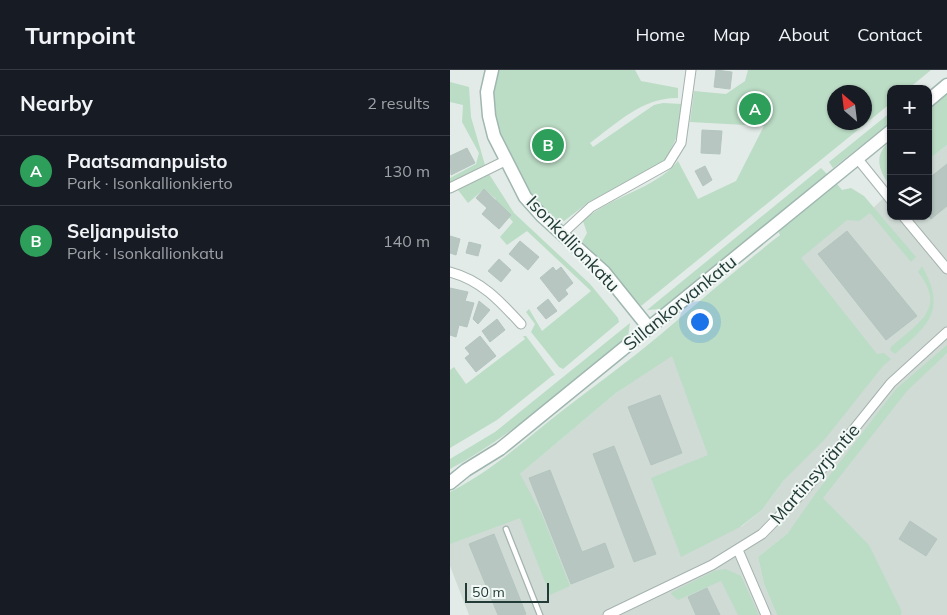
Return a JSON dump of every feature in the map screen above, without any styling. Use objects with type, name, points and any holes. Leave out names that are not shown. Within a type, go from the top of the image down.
[{"type":"main road","name":"Isonkallionkatu","points":[[492,70],[487,92],[488,116],[494,136],[525,197],[542,216],[604,272],[649,328]]},
{"type":"main road","points":[[932,98],[947,85]]},
{"type":"main road","name":"Sillankorvankatu","points":[[450,483],[466,470],[500,449],[887,134]]},
{"type":"main road","name":"Sillankorvankatu","points":[[450,474],[466,470]]},
{"type":"street","points":[[563,233],[580,216],[601,201],[668,164],[681,143],[692,70]]},
{"type":"street","points":[[857,158],[887,195]]},
{"type":"street","points":[[450,188],[506,160]]},
{"type":"street","points":[[906,220],[947,269]]},
{"type":"street","points":[[450,272],[466,276],[478,283],[497,298],[521,324]]},
{"type":"street","name":"Martinsyrjäntie","points":[[608,615],[738,550],[782,515],[805,490],[891,383],[947,332]]},
{"type":"street","points":[[738,550],[766,615]]},
{"type":"lane","points":[[506,529],[540,615]]},
{"type":"shaded area","points":[[947,145],[947,615],[901,615],[902,612],[788,533],[758,557],[764,584],[777,615],[469,615],[450,566],[450,544],[520,474],[616,393],[672,355],[741,527],[762,510],[784,480],[798,231],[871,210],[887,195],[887,220],[932,220],[932,157]]},
{"type":"green space","points":[[498,70],[635,70],[641,81],[678,88],[678,98],[653,102],[642,107],[620,120],[590,143],[593,147],[654,105],[663,103],[682,104],[677,136],[667,158],[652,169],[589,202],[564,221],[553,216],[532,194],[522,180],[506,149],[496,123],[493,103]]},
{"type":"green space","points":[[748,70],[931,70],[913,85],[887,85],[887,106],[872,118],[872,85],[827,85],[827,130],[858,130],[641,306],[600,259],[582,242],[587,233],[583,221],[606,205],[657,179],[678,161],[698,199],[736,181],[764,126],[690,122],[694,91],[726,94],[745,81]]},
{"type":"green space","points":[[450,82],[469,87],[471,117],[485,165],[450,182],[450,178],[476,164],[479,153],[462,122],[463,105],[450,102]]},
{"type":"green space","points":[[947,94],[947,145],[932,157],[932,130],[932,107]]},
{"type":"green space","points":[[887,115],[887,125],[833,168],[829,162],[869,130],[872,130],[872,127]]},
{"type":"green space","points":[[887,144],[887,181],[879,163]]},
{"type":"green space","points":[[821,168],[827,174],[807,191],[661,309],[647,310]]},
{"type":"green space","points":[[489,174],[514,213],[590,284],[618,318],[619,322],[563,369],[559,367],[531,332],[535,324],[526,312],[529,309],[542,331],[591,291],[527,231],[507,245],[500,237],[513,222],[495,201],[496,199],[484,189],[468,203],[458,190]]},
{"type":"green space","points":[[837,184],[842,190],[851,188],[864,196],[916,257],[911,262],[870,213],[859,221],[847,220],[801,258],[877,354],[884,353],[891,359],[883,366],[825,439],[784,480],[762,510],[740,527],[681,557],[651,478],[708,455],[672,356],[616,393],[520,474],[542,515],[570,586],[550,595],[520,518],[450,544],[450,492],[496,463],[649,344],[780,235],[778,231]]},
{"type":"green space","points":[[922,266],[933,294],[931,316],[917,334],[895,354],[890,350],[891,347],[919,322],[926,314],[930,305],[930,296],[926,285],[918,272]]},
{"type":"green space","points":[[630,323],[628,336],[564,389],[520,424],[450,469],[450,459],[495,432]]},
{"type":"green space","points":[[523,336],[526,336],[555,375],[497,420],[450,448],[450,370],[454,367],[466,384],[525,339]]},
{"type":"green space","points":[[947,345],[947,353],[907,391],[823,498],[869,545],[902,612],[901,615],[777,615],[764,584],[758,557],[788,533],[816,493],[896,389]]},
{"type":"green space","points":[[726,569],[741,576],[759,615],[738,615],[721,581],[678,600],[671,594],[714,571]]},
{"type":"building","points":[[716,70],[732,72],[730,89],[714,87]]},
{"type":"building","points":[[702,130],[722,131],[720,154],[701,153]]},
{"type":"building","points":[[467,148],[475,163],[451,175],[450,156]]},
{"type":"building","points":[[947,164],[947,206],[932,218],[932,176]]},
{"type":"building","points":[[705,166],[712,180],[703,186],[695,171]]},
{"type":"building","points":[[484,189],[511,215],[499,229],[482,214],[487,208],[476,198]]},
{"type":"building","points":[[847,231],[917,316],[886,340],[818,254]]},
{"type":"building","points":[[450,236],[460,239],[456,255],[450,253]]},
{"type":"building","points":[[520,241],[539,257],[528,270],[509,254]]},
{"type":"building","points":[[469,242],[481,245],[478,256],[466,253]]},
{"type":"building","points":[[499,259],[511,270],[501,282],[488,271]]},
{"type":"building","points":[[553,267],[556,271],[561,267],[573,283],[565,290],[568,294],[559,302],[540,278]]},
{"type":"building","points":[[450,288],[468,292],[465,301],[474,303],[467,327],[459,325],[456,337],[450,335]]},
{"type":"building","points":[[548,299],[557,311],[546,319],[537,308]]},
{"type":"building","points":[[479,301],[490,310],[478,324],[473,319]]},
{"type":"building","points":[[497,319],[505,330],[490,342],[482,331]]},
{"type":"building","points":[[480,336],[496,356],[476,372],[465,358],[470,354],[465,348]]},
{"type":"building","points":[[660,395],[682,453],[651,465],[628,407]]},
{"type":"building","points":[[614,446],[656,554],[634,562],[593,454]]},
{"type":"building","points":[[550,470],[582,552],[605,543],[614,567],[571,584],[529,478]]},
{"type":"building","points":[[910,521],[937,539],[926,556],[899,539]]},
{"type":"building","points":[[494,534],[526,614],[524,615],[498,615],[469,544]]},
{"type":"building","points":[[707,588],[720,615],[696,615],[688,597]]},
{"type":"place","name":"Paatsamanpuisto","points":[[755,109]]},
{"type":"place","name":"Seljanpuisto","points":[[548,145]]}]
